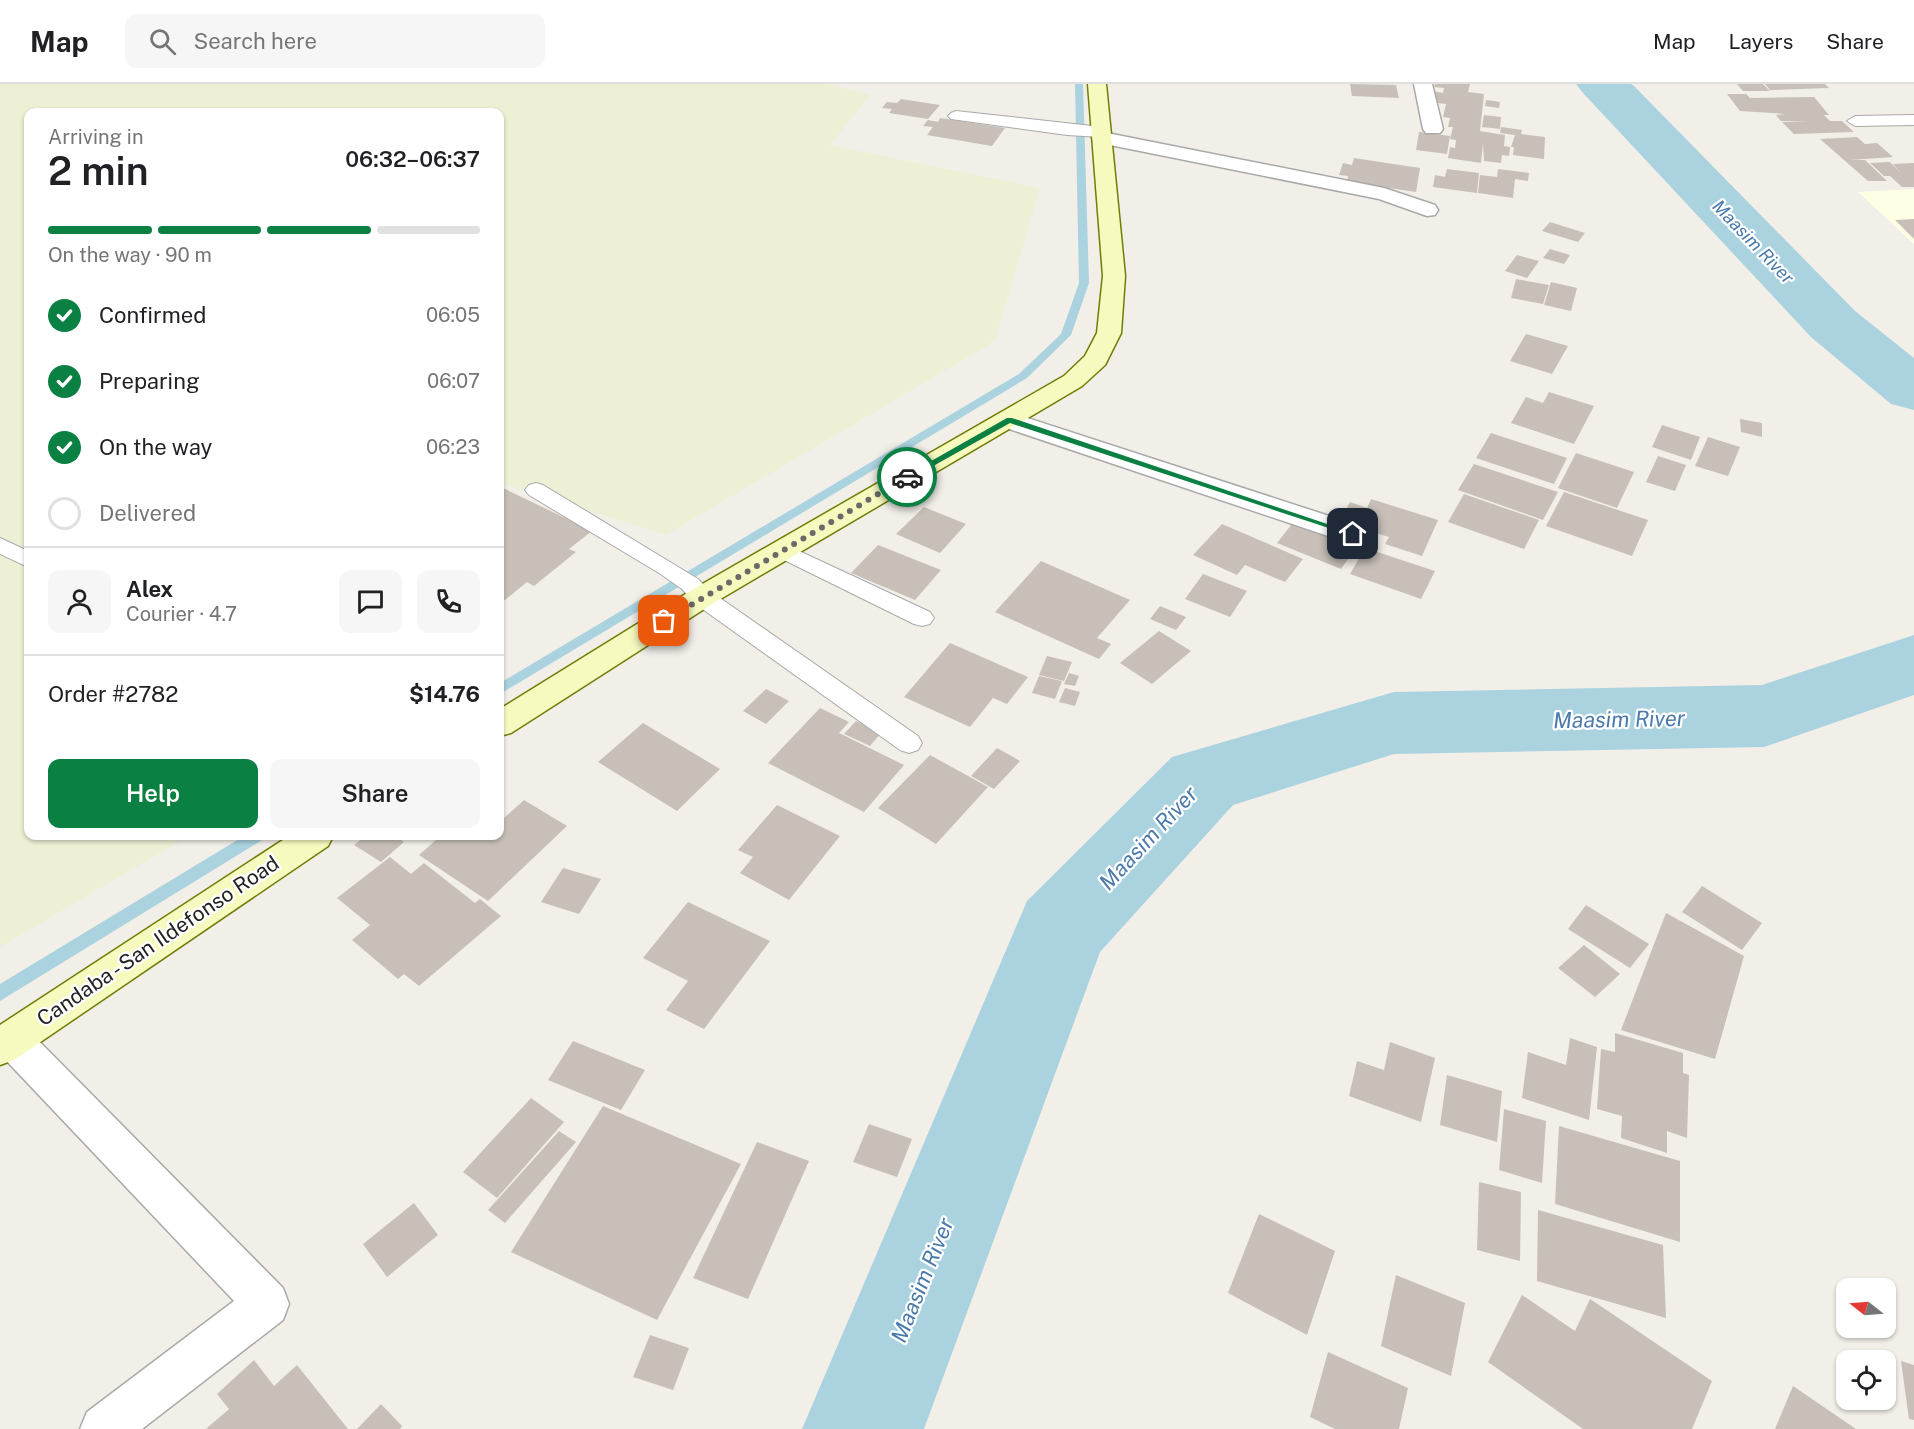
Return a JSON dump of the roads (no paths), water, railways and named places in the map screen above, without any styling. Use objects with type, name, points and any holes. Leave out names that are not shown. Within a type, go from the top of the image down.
[{"type":"street","points":[[504,721],[696,591],[782,550],[1009,420],[1073,381],[1096,360],[1109,333],[1114,276],[1097,134],[1097,84]]},
{"type":"street","points":[[1423,84],[1433,129]]},
{"type":"street","points":[[1097,134],[1384,194],[1427,210]]},
{"type":"street","points":[[1009,420],[1353,534]]},
{"type":"street","name":"Candaba - San Ildefonso Road","points":[[6,1043],[310,840]]},
{"type":"street","points":[[6,1043],[267,1304],[104,1429]]},
{"type":"lane","points":[[956,116],[1097,134]]},
{"type":"lane","points":[[1855,121],[1914,120]]},
{"type":"lane","points":[[536,490],[667,568],[909,743]]},
{"type":"lane","points":[[0,545],[24,558]]},
{"type":"lane","points":[[782,550],[922,618]]},
{"type":"waterway","points":[[504,687],[1023,376],[1066,335],[1084,283],[1079,84]]},
{"type":"waterway","name":"Maasim River","points":[[1601,84],[1833,324],[1914,390]]},
{"type":"waterway","name":"Maasim River","points":[[863,1429],[1061,930],[1203,781],[1394,723],[1764,716],[1914,664]]},
{"type":"waterway","points":[[0,993],[249,840]]}]
